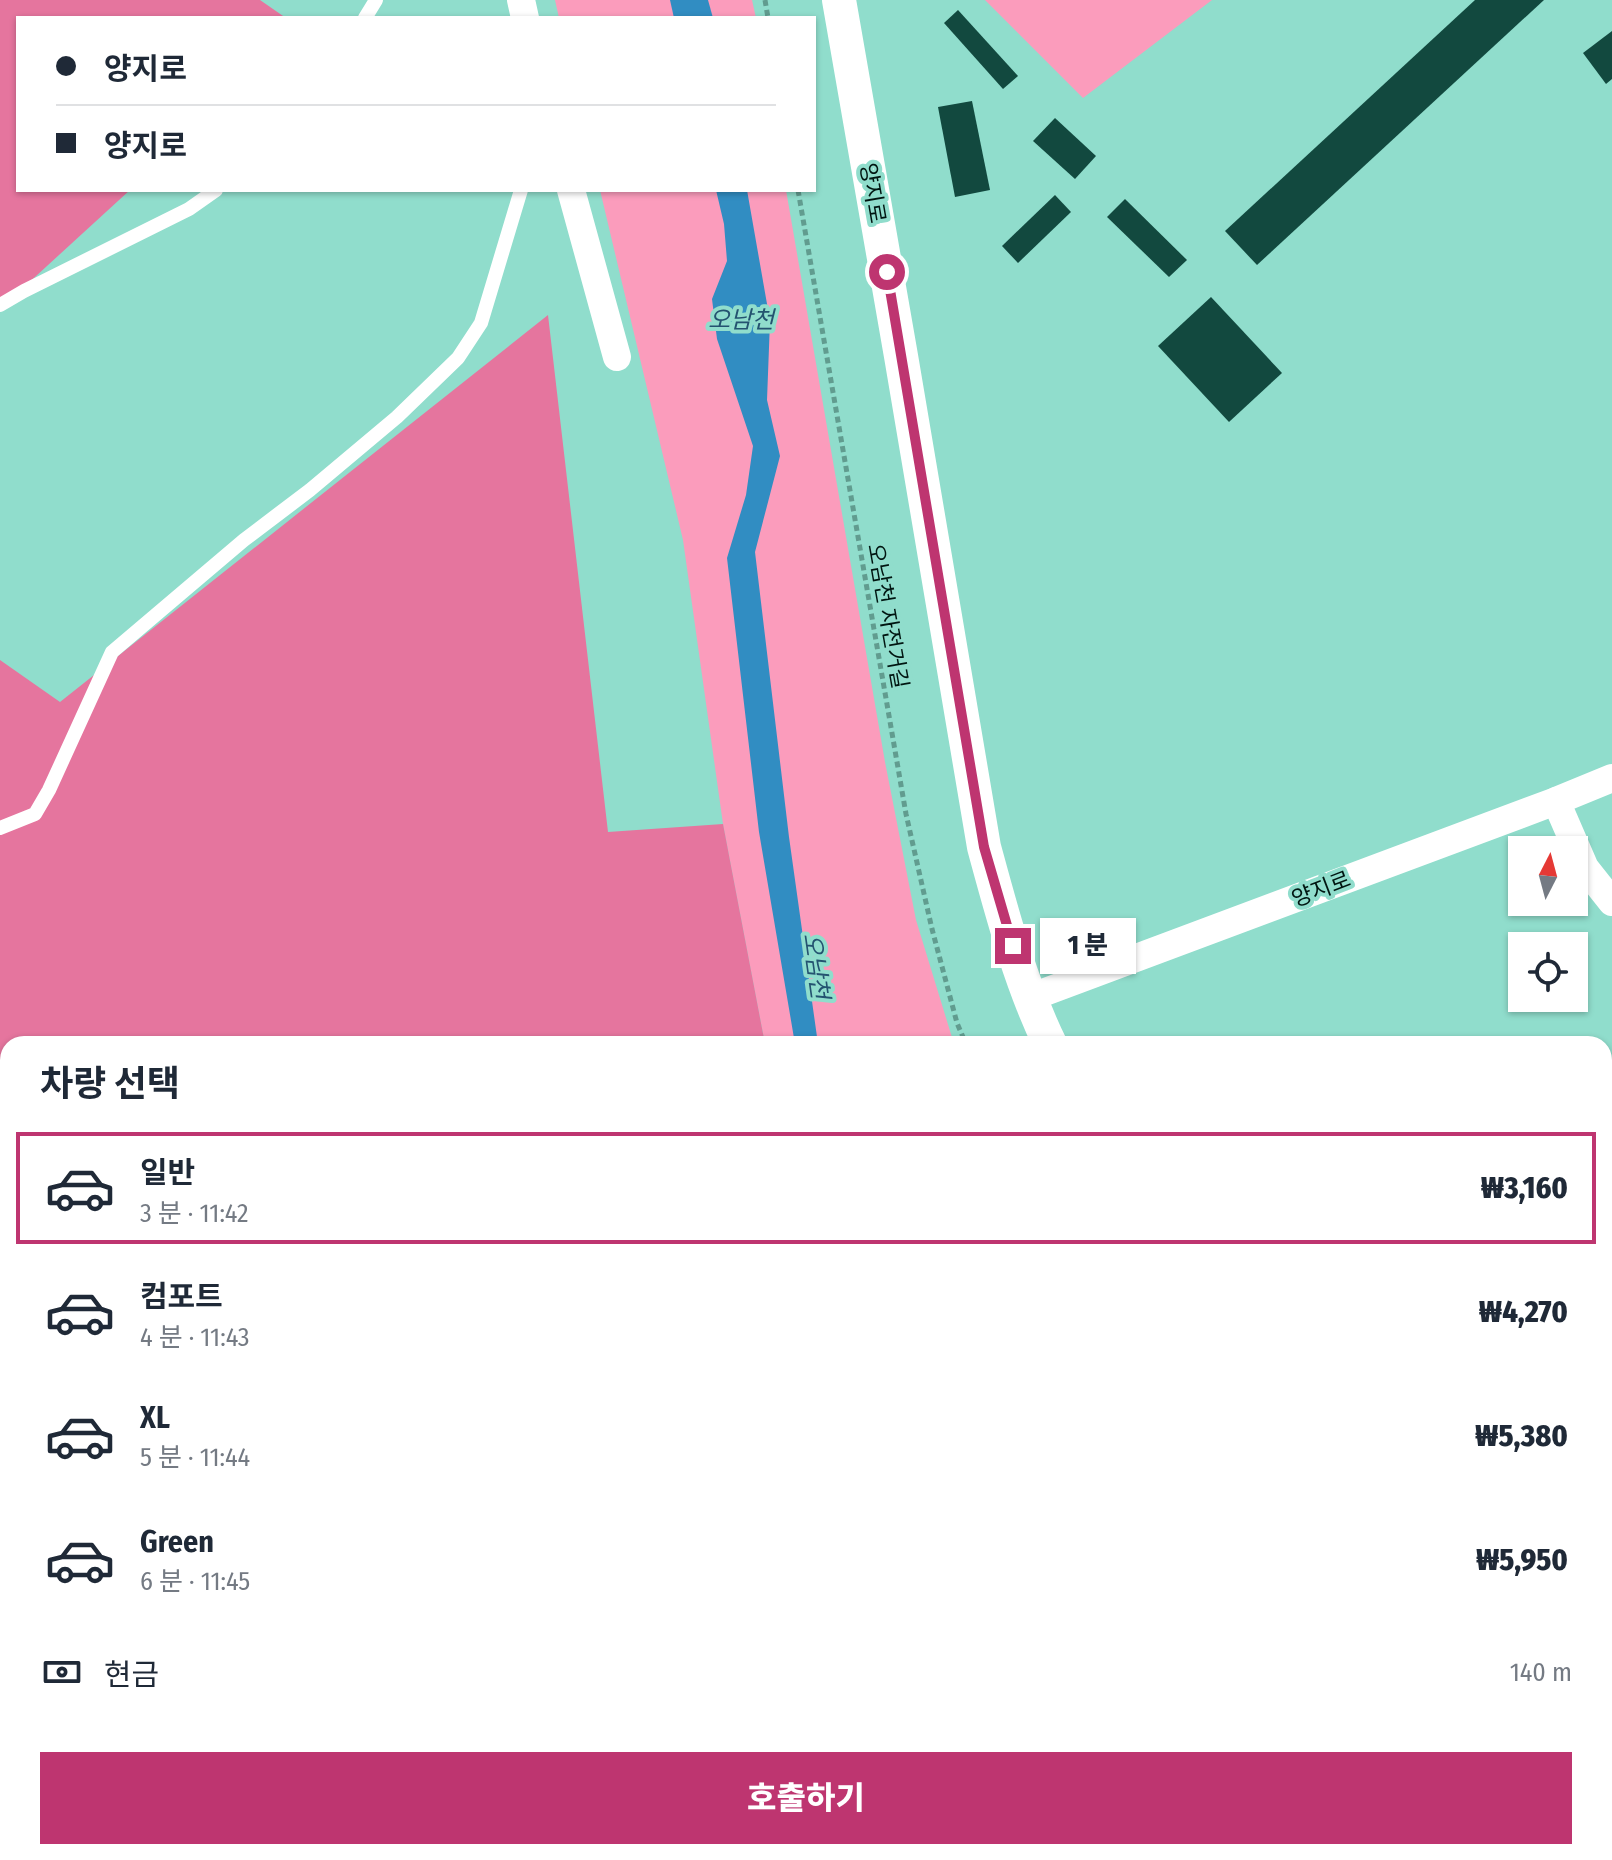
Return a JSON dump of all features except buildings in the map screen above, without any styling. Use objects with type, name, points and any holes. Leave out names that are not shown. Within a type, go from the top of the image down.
[{"type":"street","name":"양지로","points":[[839,0],[984,847],[1029,998],[1046,1036]]},
{"type":"street","points":[[572,192],[617,357]]},
{"type":"street","name":"양지로","points":[[1029,998],[1612,778]]},
{"type":"street","points":[[1556,801],[1585,868],[1612,902]]},
{"type":"lane","points":[[0,305],[189,209],[213,192]]},
{"type":"lane","points":[[0,828],[35,814],[112,652],[244,540],[397,417],[458,358],[481,323],[520,192]]},
{"type":"path","name":"오남천 자전거길","points":[[798,192],[906,814],[932,929],[963,1036]]},
{"type":"shaded area","points":[[0,0],[260,0],[283,16],[16,16],[16,192],[128,192],[0,309]]},
{"type":"shaded area","points":[[555,0],[752,0],[756,16],[559,16]]},
{"type":"shaded area","points":[[985,0],[1212,0],[1083,98]]},
{"type":"shaded area","points":[[600,192],[786,192],[885,762],[916,920],[952,1036],[763,1036],[723,824],[683,540]]},
{"type":"shaded area","points":[[548,315],[608,832],[723,824],[763,1036],[0,1036],[0,660],[60,702]]},
{"type":"water","points":[[670,0],[708,0],[712,16],[674,16]]},
{"type":"water","name":"오남천","points":[[716,192],[747,192],[770,321],[767,400],[780,456],[755,552],[789,837],[817,1036],[794,1036],[759,832],[727,558],[746,495],[753,446],[717,339],[712,299],[727,261],[724,224]]},
{"type":"route","points":[[887,272],[984,847],[1013,946]]}]
